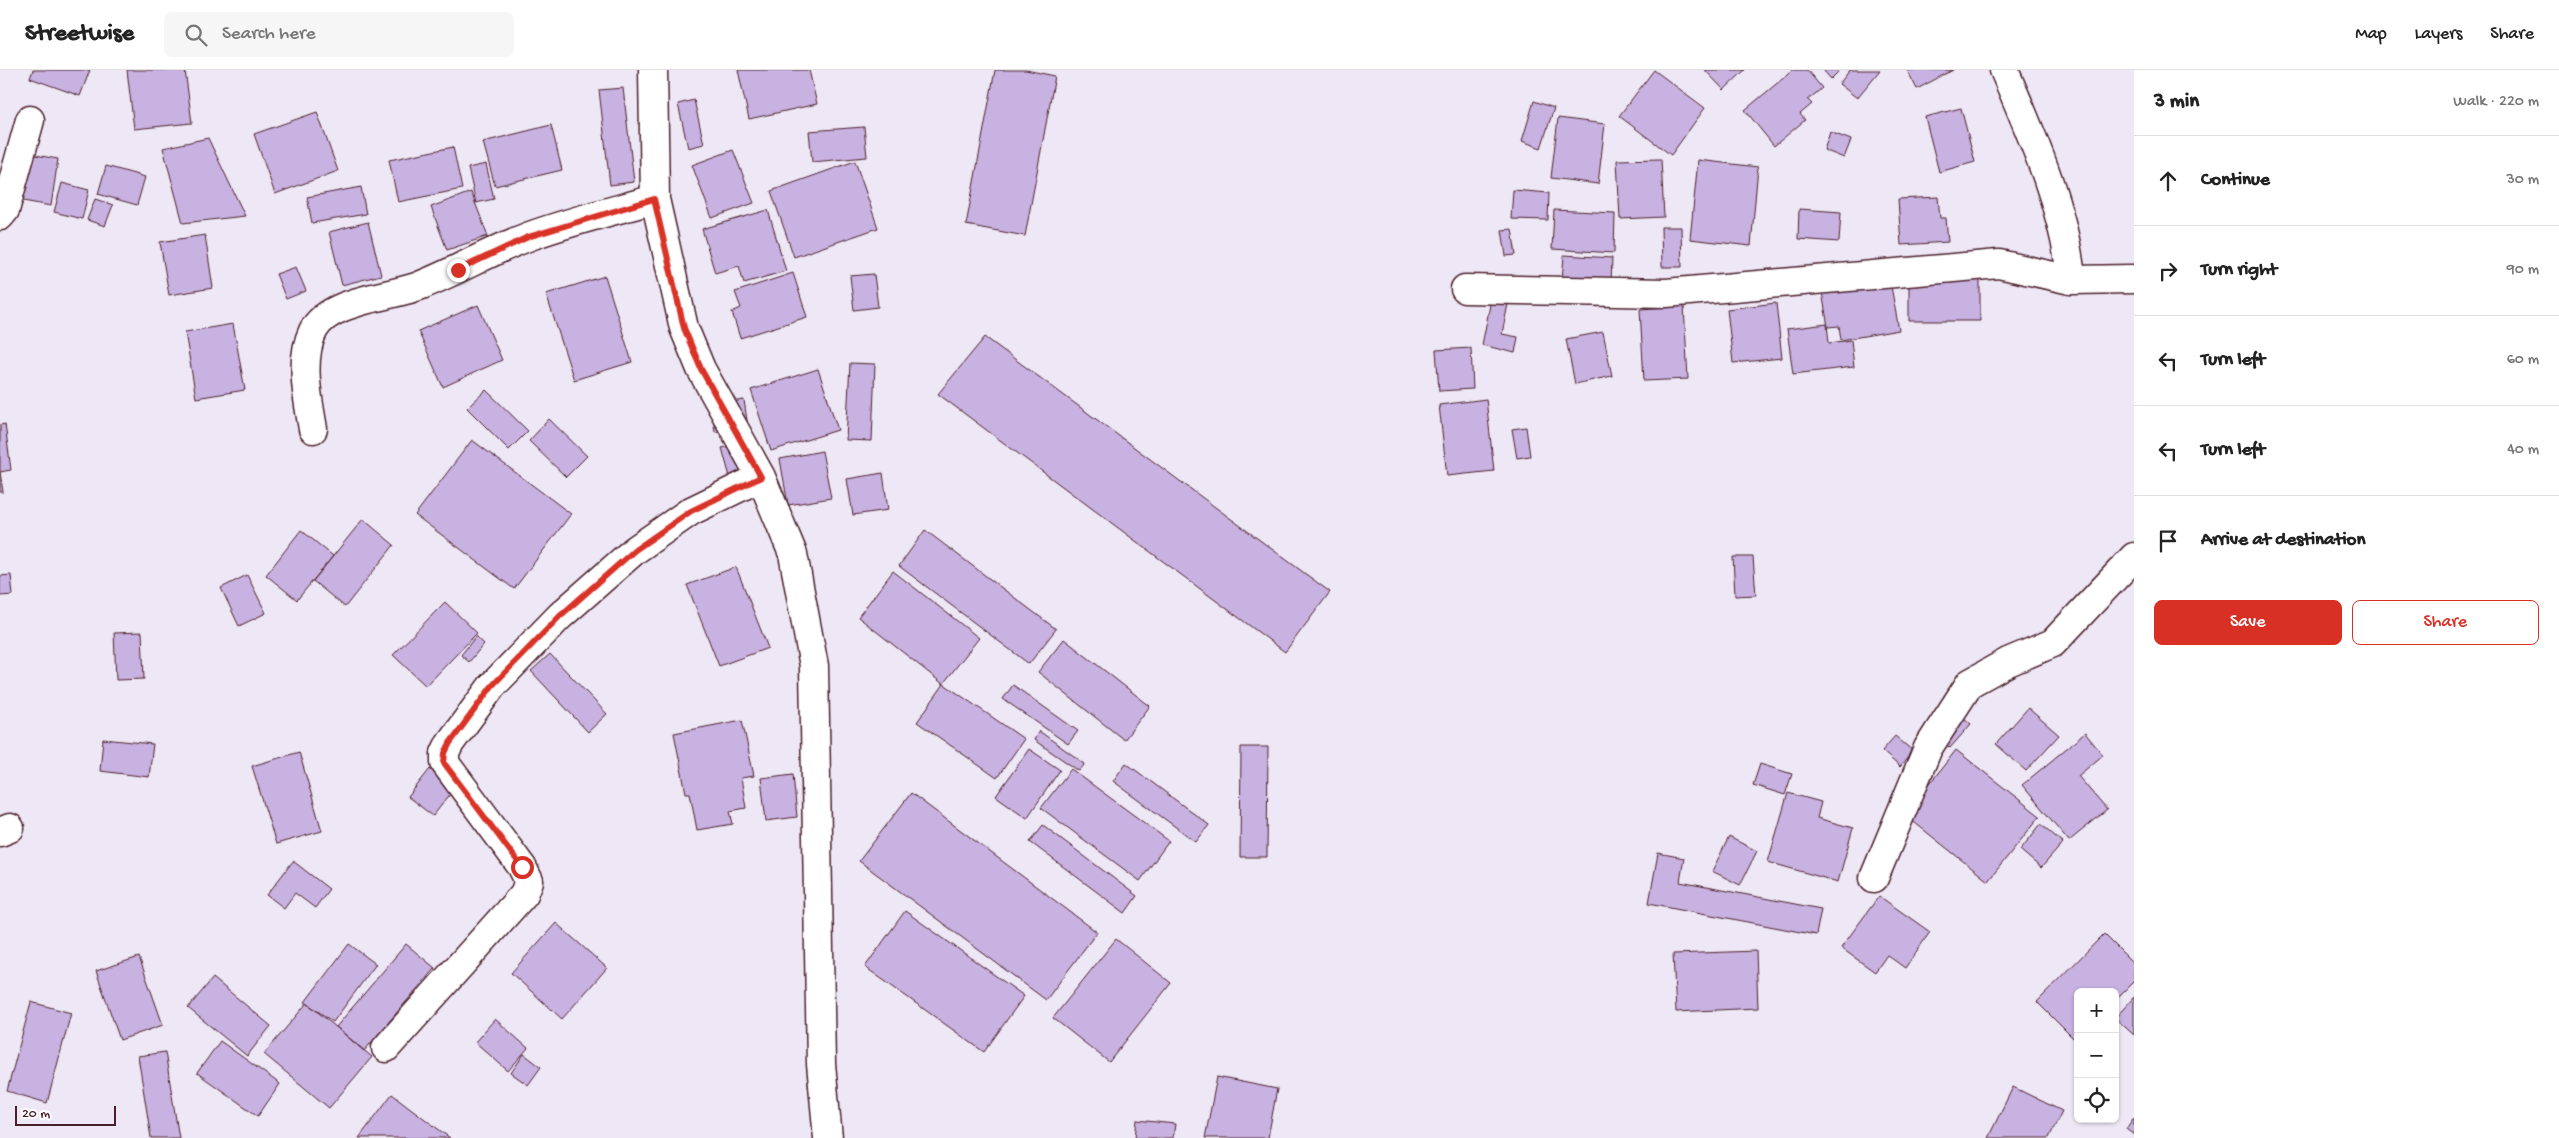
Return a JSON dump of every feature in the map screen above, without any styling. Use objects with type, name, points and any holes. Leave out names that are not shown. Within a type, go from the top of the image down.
[{"type":"street","points":[[653,70],[654,199],[684,328],[701,369],[761,477],[793,554],[814,666],[821,1064],[828,1138]]},
{"type":"street","points":[[2004,70],[2051,194],[2068,250],[2071,280]]},
{"type":"street","points":[[0,216],[5,210],[30,120]]},
{"type":"street","points":[[313,429],[308,400],[306,358],[313,331],[325,317],[342,308],[419,286],[528,237],[654,199]]},
{"type":"street","points":[[1465,289],[1666,292],[1999,264],[2071,280],[2134,279]]},
{"type":"street","points":[[386,1048],[524,894],[529,881],[522,867],[444,763],[445,753],[450,743],[492,686],[560,616],[635,550],[691,511],[761,477]]},
{"type":"street","points":[[1874,878],[1928,748],[1970,683],[2008,662],[2053,643],[2134,557]]},
{"type":"building","points":[[33,70],[90,70],[80,96],[30,78]]},
{"type":"building","points":[[127,70],[185,70],[192,123],[134,129]]},
{"type":"building","points":[[738,70],[809,70],[817,104],[749,119]]},
{"type":"building","points":[[995,70],[1026,70],[1055,76],[1025,236],[966,225]]},
{"type":"building","points":[[1654,70],[1705,108],[1671,155],[1619,116]]},
{"type":"building","points":[[1705,70],[1745,70],[1724,90]]},
{"type":"building","points":[[1793,70],[1807,70],[1822,88],[1808,100],[1812,104],[1800,114],[1805,120],[1774,146],[1745,110]]},
{"type":"building","points":[[1823,70],[1840,70],[1831,79]]},
{"type":"building","points":[[1850,70],[1880,70],[1857,98],[1839,84]]},
{"type":"building","points":[[1907,70],[1953,70],[1917,89]]},
{"type":"building","points":[[623,88],[634,182],[610,185],[599,90]]},
{"type":"building","points":[[694,100],[704,144],[688,148],[678,104]]},
{"type":"building","points":[[1534,101],[1554,108],[1541,148],[1522,141]]},
{"type":"building","points":[[1961,108],[1975,162],[1939,172],[1925,117]]},
{"type":"building","points":[[317,112],[338,171],[275,194],[254,134]]},
{"type":"building","points":[[1558,118],[1605,124],[1598,184],[1551,178]]},
{"type":"building","points":[[551,125],[562,170],[495,186],[483,142]]},
{"type":"building","points":[[864,127],[867,157],[812,162],[809,131]]},
{"type":"building","points":[[1830,132],[1851,140],[1844,158],[1824,150]]},
{"type":"building","points":[[208,138],[245,216],[183,223],[163,148]]},
{"type":"building","points":[[453,147],[462,189],[398,202],[389,160]]},
{"type":"building","points":[[733,150],[754,203],[712,218],[692,165]]},
{"type":"building","points":[[30,154],[58,159],[51,206],[23,201]]},
{"type":"building","points":[[1661,159],[1664,217],[1620,219],[1617,160]]},
{"type":"building","points":[[1698,160],[1758,167],[1751,246],[1690,239]]},
{"type":"building","points":[[855,161],[878,228],[794,257],[771,191]]},
{"type":"building","points":[[486,164],[494,199],[476,203],[468,168]]},
{"type":"building","points":[[106,166],[145,177],[137,205],[98,194]]},
{"type":"building","points":[[62,183],[89,190],[82,219],[54,212]]},
{"type":"building","points":[[361,187],[366,214],[312,223],[307,197]]},
{"type":"building","points":[[1513,190],[1549,193],[1548,220],[1511,219]]},
{"type":"building","points":[[471,192],[488,236],[447,250],[431,207]]},
{"type":"building","points":[[1938,197],[1940,218],[1946,218],[1948,242],[1901,245],[1898,199]]},
{"type":"building","points":[[95,199],[113,205],[105,226],[87,220]]},
{"type":"building","points":[[1799,209],[1841,212],[1839,242],[1798,239]]},
{"type":"building","points":[[768,210],[786,271],[744,283],[739,266],[715,273],[702,229]]},
{"type":"building","points":[[1554,210],[1615,213],[1614,253],[1552,249]]},
{"type":"building","points":[[368,222],[381,275],[342,285],[329,232]]},
{"type":"building","points":[[1661,227],[1681,227],[1682,267],[1662,267]]},
{"type":"building","points":[[1512,229],[1516,255],[1506,256],[1502,230]]},
{"type":"building","points":[[205,235],[213,288],[169,295],[160,242]]},
{"type":"building","points":[[1564,255],[1612,258],[1611,284],[1562,280]]},
{"type":"building","points":[[296,267],[306,291],[286,299],[276,274]]},
{"type":"building","points":[[793,273],[807,317],[740,338],[732,312],[741,308],[735,292]]},
{"type":"building","points":[[874,274],[878,307],[854,310],[850,276]]},
{"type":"building","points":[[1889,275],[1899,330],[1841,340],[1839,326],[1828,327],[1821,286]]},
{"type":"building","points":[[605,276],[632,362],[574,380],[546,294]]},
{"type":"building","points":[[1909,276],[1980,276],[1980,321],[1909,321]]},
{"type":"building","points":[[1491,300],[1508,304],[1502,334],[1518,337],[1515,353],[1482,345]]},
{"type":"building","points":[[1776,303],[1782,358],[1733,363],[1727,309]]},
{"type":"building","points":[[478,305],[502,360],[443,387],[418,331]]},
{"type":"building","points":[[1684,306],[1688,379],[1644,381],[1640,309]]},
{"type":"building","points":[[233,324],[245,390],[196,398],[185,332]]},
{"type":"building","points":[[1827,324],[1829,343],[1851,340],[1854,367],[1793,374],[1787,329]]},
{"type":"building","points":[[1603,332],[1612,376],[1575,384],[1566,339]]},
{"type":"building","points":[[985,337],[1330,592],[1285,652],[938,394]]},
{"type":"building","points":[[1471,348],[1473,389],[1439,391],[1436,350]]},
{"type":"building","points":[[850,363],[875,364],[872,441],[846,440]]},
{"type":"building","points":[[818,369],[838,430],[771,451],[751,390]]},
{"type":"building","points":[[486,390],[528,431],[509,450],[467,408]]},
{"type":"building","points":[[1486,399],[1494,471],[1447,476],[1439,405]]},
{"type":"building","points":[[744,400],[748,427],[715,432],[711,405]]},
{"type":"building","points":[[549,419],[587,456],[566,477],[529,441]]},
{"type":"building","points":[[5,424],[11,470],[0,472],[0,425]]},
{"type":"building","points":[[1526,427],[1530,456],[1517,458],[1512,429]]},
{"type":"building","points":[[472,440],[571,514],[514,589],[415,515]]},
{"type":"building","points":[[753,440],[735,495],[722,448]]},
{"type":"building","points":[[822,451],[831,498],[788,505],[780,459]]},
{"type":"building","points":[[0,472],[3,492],[0,492]]},
{"type":"building","points":[[883,473],[888,510],[853,515],[847,479]]},
{"type":"building","points":[[363,519],[394,545],[345,607],[313,581]]},
{"type":"building","points":[[301,530],[333,556],[297,600],[266,575]]},
{"type":"building","points":[[925,530],[1056,629],[1029,664],[899,566]]},
{"type":"building","points":[[1733,557],[1753,557],[1756,595],[1735,596]]},
{"type":"building","points":[[736,567],[768,648],[719,666],[687,585]]},
{"type":"building","points":[[893,571],[979,638],[943,684],[858,617]]},
{"type":"building","points":[[11,575],[13,595],[0,596],[0,576]]},
{"type":"building","points":[[247,575],[266,613],[239,626],[221,588]]},
{"type":"building","points":[[445,602],[477,633],[426,686],[393,655]]},
{"type":"building","points":[[142,632],[144,679],[116,680],[114,633]]},
{"type":"building","points":[[476,636],[484,644],[469,662],[461,655]]},
{"type":"building","points":[[1064,639],[1150,706],[1124,740],[1038,672]]},
{"type":"building","points":[[550,654],[607,714],[588,732],[531,671]]},
{"type":"building","points":[[944,684],[1024,739],[997,778],[917,722]]},
{"type":"building","points":[[1013,685],[1078,731],[1068,744],[1003,699]]},
{"type":"building","points":[[2028,708],[2059,735],[2026,771],[1996,744]]},
{"type":"building","points":[[1955,710],[1971,724],[1950,748],[1935,734]]},
{"type":"building","points":[[742,720],[754,776],[741,778],[746,808],[730,811],[733,824],[697,830],[690,793],[686,793],[674,733]]},
{"type":"building","points":[[1039,731],[1085,764],[1079,771],[1034,740]]},
{"type":"building","points":[[2085,733],[2103,755],[2078,776],[2107,810],[2069,841],[2022,785]]},
{"type":"building","points":[[1895,736],[1913,751],[1900,767],[1882,751]]},
{"type":"building","points":[[103,739],[153,744],[149,777],[100,771]]},
{"type":"building","points":[[1241,747],[1268,747],[1267,857],[1240,857]]},
{"type":"building","points":[[1029,749],[1060,770],[1027,818],[996,796]]},
{"type":"building","points":[[1956,750],[2040,816],[1988,881],[1905,815]]},
{"type":"building","points":[[299,752],[322,831],[276,844],[252,766]]},
{"type":"building","points":[[1126,763],[1209,825],[1196,842],[1113,781]]},
{"type":"building","points":[[1760,764],[1792,774],[1785,795],[1753,785]]},
{"type":"building","points":[[430,769],[455,788],[433,816],[408,797]]},
{"type":"building","points":[[1071,769],[1169,841],[1140,881],[1041,808]]},
{"type":"building","points":[[793,774],[797,817],[766,821],[761,778]]},
{"type":"building","points":[[911,793],[1097,932],[1046,1000],[859,861]]},
{"type":"building","points":[[1788,793],[1821,802],[1817,818],[1853,828],[1838,882],[1768,862]]},
{"type":"building","points":[[2041,824],[2063,843],[2041,868],[2020,850]]},
{"type":"building","points":[[1043,825],[1137,896],[1125,913],[1030,842]]},
{"type":"building","points":[[1729,837],[1757,851],[1740,885],[1712,871]]},
{"type":"building","points":[[1658,853],[1684,858],[1680,882],[1821,909],[1816,935],[1649,903]]},
{"type":"building","points":[[293,861],[329,889],[315,908],[295,893],[284,908],[267,895]]},
{"type":"building","points":[[1879,896],[1930,932],[1905,968],[1887,955],[1875,972],[1841,948]]},
{"type":"building","points":[[905,911],[1024,996],[984,1052],[865,967]]},
{"type":"building","points":[[556,923],[607,968],[562,1019],[511,973]]},
{"type":"building","points":[[2104,934],[2134,964],[2134,981],[2119,996],[2119,988],[2074,988],[2074,1039],[2037,1002]]},
{"type":"building","points":[[1116,939],[1171,983],[1109,1062],[1053,1018]]},
{"type":"building","points":[[349,944],[376,964],[333,1022],[305,1002]]},
{"type":"building","points":[[406,944],[435,968],[364,1051],[336,1027]]},
{"type":"building","points":[[1756,951],[1758,1008],[1676,1012],[1673,954]]},
{"type":"building","points":[[139,957],[163,1025],[120,1040],[96,971]]},
{"type":"building","points":[[213,978],[271,1026],[247,1056],[188,1008]]},
{"type":"building","points":[[2134,997],[2134,1035],[2119,1022],[2119,1014]]},
{"type":"building","points":[[31,1002],[71,1013],[47,1103],[7,1091]]},
{"type":"building","points":[[307,1003],[372,1057],[329,1108],[264,1054]]},
{"type":"building","points":[[495,1019],[528,1048],[508,1071],[475,1042]]},
{"type":"building","points":[[220,1041],[280,1084],[258,1116],[197,1073]]},
{"type":"building","points":[[165,1052],[179,1138],[151,1138],[138,1056]]},
{"type":"building","points":[[524,1054],[541,1067],[528,1085],[511,1073]]},
{"type":"building","points":[[1217,1077],[1277,1089],[1268,1138],[1205,1138]]},
{"type":"building","points":[[2013,1087],[2062,1111],[2049,1138],[1988,1138]]},
{"type":"building","points":[[392,1094],[450,1138],[359,1138]]},
{"type":"building","points":[[2134,1117],[2134,1135],[2126,1129]]},
{"type":"building","points":[[1137,1120],[1175,1124],[1173,1138],[1135,1138]]},
{"type":"route","points":[[458,270],[528,237],[562,225],[654,199],[684,328],[701,369],[761,477],[691,511],[635,550],[560,616],[492,686],[450,743],[445,753],[444,763],[522,867]]}]
